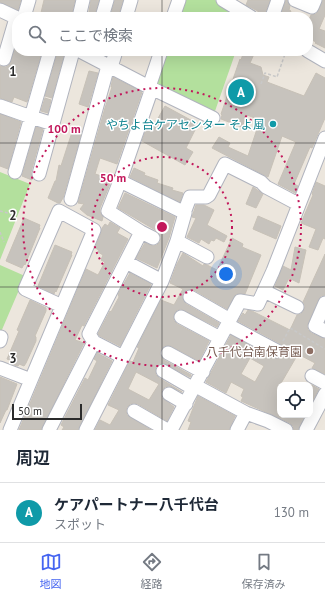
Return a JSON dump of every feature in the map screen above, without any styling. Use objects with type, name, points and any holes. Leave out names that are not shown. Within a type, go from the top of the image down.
[{"type":"street","points":[[23,12],[30,0]]},
{"type":"street","points":[[80,12],[83,0]]},
{"type":"street","points":[[103,12],[107,0]]},
{"type":"street","points":[[127,12],[131,0]]},
{"type":"street","points":[[175,12],[179,0]]},
{"type":"street","points":[[223,0],[236,3],[246,12]]},
{"type":"street","points":[[274,12],[278,0]]},
{"type":"street","points":[[295,0],[312,7],[315,0]]},
{"type":"street","points":[[0,10],[12,15]]},
{"type":"street","points":[[4,59],[12,37]]},
{"type":"street","points":[[313,54],[325,61]]},
{"type":"street","points":[[15,172],[49,56]]},
{"type":"street","points":[[39,174],[71,56]]},
{"type":"street","points":[[93,56],[109,66],[213,118]]},
{"type":"street","points":[[71,200],[109,66],[114,56]]},
{"type":"street","points":[[153,238],[108,211],[132,151],[159,56]]},
{"type":"street","points":[[0,106],[53,124]]},
{"type":"street","points":[[171,430],[195,388],[240,301],[258,304],[273,271],[325,138]]},
{"type":"street","points":[[86,430],[162,281],[177,241],[185,214],[184,213],[190,198],[206,197],[209,195],[225,164],[298,204]]},
{"type":"street","points":[[120,181],[184,213]]},
{"type":"street","points":[[10,430],[94,230],[59,211],[25,289],[62,306]]},
{"type":"street","points":[[124,357],[94,342],[89,334],[141,232]]},
{"type":"street","points":[[177,241],[207,257]]},
{"type":"street","points":[[126,262],[162,281]]},
{"type":"street","points":[[264,291],[297,307]]},
{"type":"street","points":[[190,297],[277,352]]},
{"type":"street","points":[[325,303],[315,326],[325,331]]},
{"type":"street","points":[[181,317],[220,338]]},
{"type":"street","points":[[49,430],[94,342]]},
{"type":"street","points":[[168,353],[203,372]]},
{"type":"street","points":[[0,368],[31,380]]},
{"type":"street","points":[[163,371],[246,413],[268,421],[286,430]]},
{"type":"street","points":[[312,376],[325,383]]},
{"type":"street","points":[[169,394],[186,404]]},
{"type":"street","points":[[309,429],[325,394]]},
{"type":"street","points":[[134,411],[167,430]]},
{"type":"street","points":[[237,430],[246,413]]},
{"type":"path","points":[[261,84],[265,72],[277,77],[284,56]]},
{"type":"path","points":[[0,211],[15,215]]},
{"type":"path","points":[[0,232],[4,242]]},
{"type":"path","points":[[277,352],[290,328],[325,348]]},
{"type":"green space","points":[[183,0],[215,0],[235,12],[179,12]]},
{"type":"green space","points":[[164,56],[234,56],[214,114],[155,86]]},
{"type":"green space","points":[[0,172],[30,184],[0,260]]},
{"type":"green space","points":[[0,265],[25,276],[1,332],[0,332]]},
{"type":"building","points":[[0,0],[21,0],[18,10],[0,2]]},
{"type":"building","points":[[44,0],[75,0],[72,12],[41,12]]},
{"type":"building","points":[[91,0],[99,0],[95,12],[89,12]]},
{"type":"building","points":[[115,0],[123,0],[119,12],[111,12]]},
{"type":"building","points":[[248,0],[270,0],[266,12],[258,12],[246,5]]},
{"type":"building","points":[[287,0],[290,6],[289,10],[291,11],[282,12]]},
{"type":"building","points":[[323,0],[325,0],[325,15],[319,29],[325,31],[325,48],[313,40],[313,15],[316,14]]},
{"type":"building","points":[[13,56],[41,56],[27,102],[14,97],[12,102],[0,98],[0,66],[6,67],[10,64]]},
{"type":"building","points":[[57,56],[64,56],[52,98],[45,96]]},
{"type":"building","points":[[242,56],[253,56],[250,63],[261,67],[263,75],[269,77],[267,82],[304,96],[316,73],[325,78],[325,118],[312,148],[310,147],[294,184],[298,186],[295,193],[278,184],[296,142],[282,136],[268,177],[212,148],[219,137],[230,143],[228,147],[248,156],[260,120],[247,115],[242,127],[221,119],[221,114],[240,59],[241,60]]},
{"type":"building","points":[[89,71],[98,73],[88,107],[79,104]]},
{"type":"building","points":[[113,77],[142,92],[117,164],[100,158],[95,174],[112,179],[100,208],[100,212],[103,217],[102,221],[87,215],[80,209],[84,204],[78,203],[112,87]]},
{"type":"building","points":[[45,98],[51,100],[48,113],[41,111]]},
{"type":"building","points":[[165,106],[198,124],[186,148],[193,152],[185,165],[142,141],[148,124],[153,127]]},
{"type":"building","points":[[0,114],[21,122],[8,169],[0,166]]},
{"type":"building","points":[[36,127],[43,129],[31,172],[32,180],[22,176]]},
{"type":"building","points":[[73,129],[82,131],[63,198],[60,203],[58,203],[48,198],[56,181],[59,165],[61,166]]},
{"type":"building","points":[[134,168],[145,173],[144,175],[158,180],[157,183],[183,193],[180,202],[130,177]]},
{"type":"building","points":[[316,182],[325,186],[325,239],[323,238],[318,250],[309,247],[316,229],[301,223],[313,195]]},
{"type":"building","points":[[253,187],[263,194],[256,208],[246,204]]},
{"type":"building","points":[[125,193],[175,217],[169,238],[157,268],[136,258],[145,243],[153,246],[157,245],[160,242],[161,237],[157,231],[118,208]]},
{"type":"building","points":[[196,205],[204,205],[214,210],[207,225],[227,236],[224,242],[216,238],[214,241],[211,240],[209,244],[201,239],[199,243],[187,237],[196,218],[192,217]]},
{"type":"building","points":[[258,216],[281,226],[276,239],[253,229]]},
{"type":"building","points":[[24,218],[40,225],[40,228],[25,265],[24,264],[22,268],[6,261]]},
{"type":"building","points":[[110,222],[120,228],[117,233],[128,239],[84,326],[82,325],[75,340],[84,343],[41,430],[19,430],[86,269],[98,275],[105,262],[101,260],[103,255],[95,248],[102,228],[105,224],[108,226]]},
{"type":"building","points":[[232,238],[243,244],[242,247],[261,255],[245,294],[236,294],[227,309],[194,290],[186,290],[183,293],[182,297],[186,304],[219,323],[217,327],[181,309],[177,310],[174,314],[174,321],[177,324],[209,341],[199,361],[171,346],[164,346],[161,350],[160,354],[164,360],[191,375],[190,377],[163,363],[156,367],[156,375],[159,378],[182,392],[169,386],[162,390],[162,398],[174,407],[167,421],[134,403],[127,407],[127,415],[151,430],[95,430],[100,420],[110,425],[119,410],[108,405],[130,361],[133,362],[139,348],[137,347],[161,300],[174,305],[183,289],[170,283],[183,253],[203,266],[204,264],[217,270]],"holes":[[[136,372],[159,384],[149,400],[128,389]]]},
{"type":"building","points":[[55,245],[72,252],[72,255],[54,294],[38,286]]},
{"type":"building","points":[[295,247],[306,250],[299,283],[289,278],[283,290],[275,286],[283,266],[291,270]]},
{"type":"building","points":[[325,254],[325,295],[321,296],[318,300],[307,326],[311,333],[325,339],[325,374],[312,368],[315,363],[298,354],[282,382],[277,382],[277,417],[241,401],[243,397],[241,396],[244,389],[231,382],[226,393],[206,382],[231,335],[273,358],[282,358],[285,351],[281,344],[238,321],[243,313],[245,315],[248,310],[252,311],[290,330],[297,315],[301,314],[305,306],[303,302]],"holes":[[[250,358],[264,366],[255,382],[241,374]]]},
{"type":"building","points":[[130,273],[151,284],[120,346],[98,334],[119,297],[118,294]]},
{"type":"building","points":[[30,300],[46,308],[46,311],[35,336],[36,341],[26,363],[24,366],[19,364],[18,366],[11,364],[12,361],[7,359],[19,331],[17,330]]},
{"type":"building","points":[[97,353],[112,361],[78,430],[62,430],[64,427],[61,425],[85,378],[88,380],[97,361],[94,359]]},
{"type":"building","points":[[0,377],[17,384],[7,410],[0,423]]},
{"type":"building","points":[[313,386],[319,389],[313,400]]},
{"type":"building","points":[[198,396],[235,416],[229,430],[188,430],[191,422],[188,421]]},
{"type":"building","points":[[279,418],[304,418],[298,430],[294,430],[290,423]]},
{"type":"place","name":"ケアパートナー八千代台","points":[[241,92]]},
{"type":"place","name":"やちよ台ケアセンター そよ風","points":[[273,124]]},
{"type":"place","name":"八千代台南保育園","points":[[310,351]]}]
